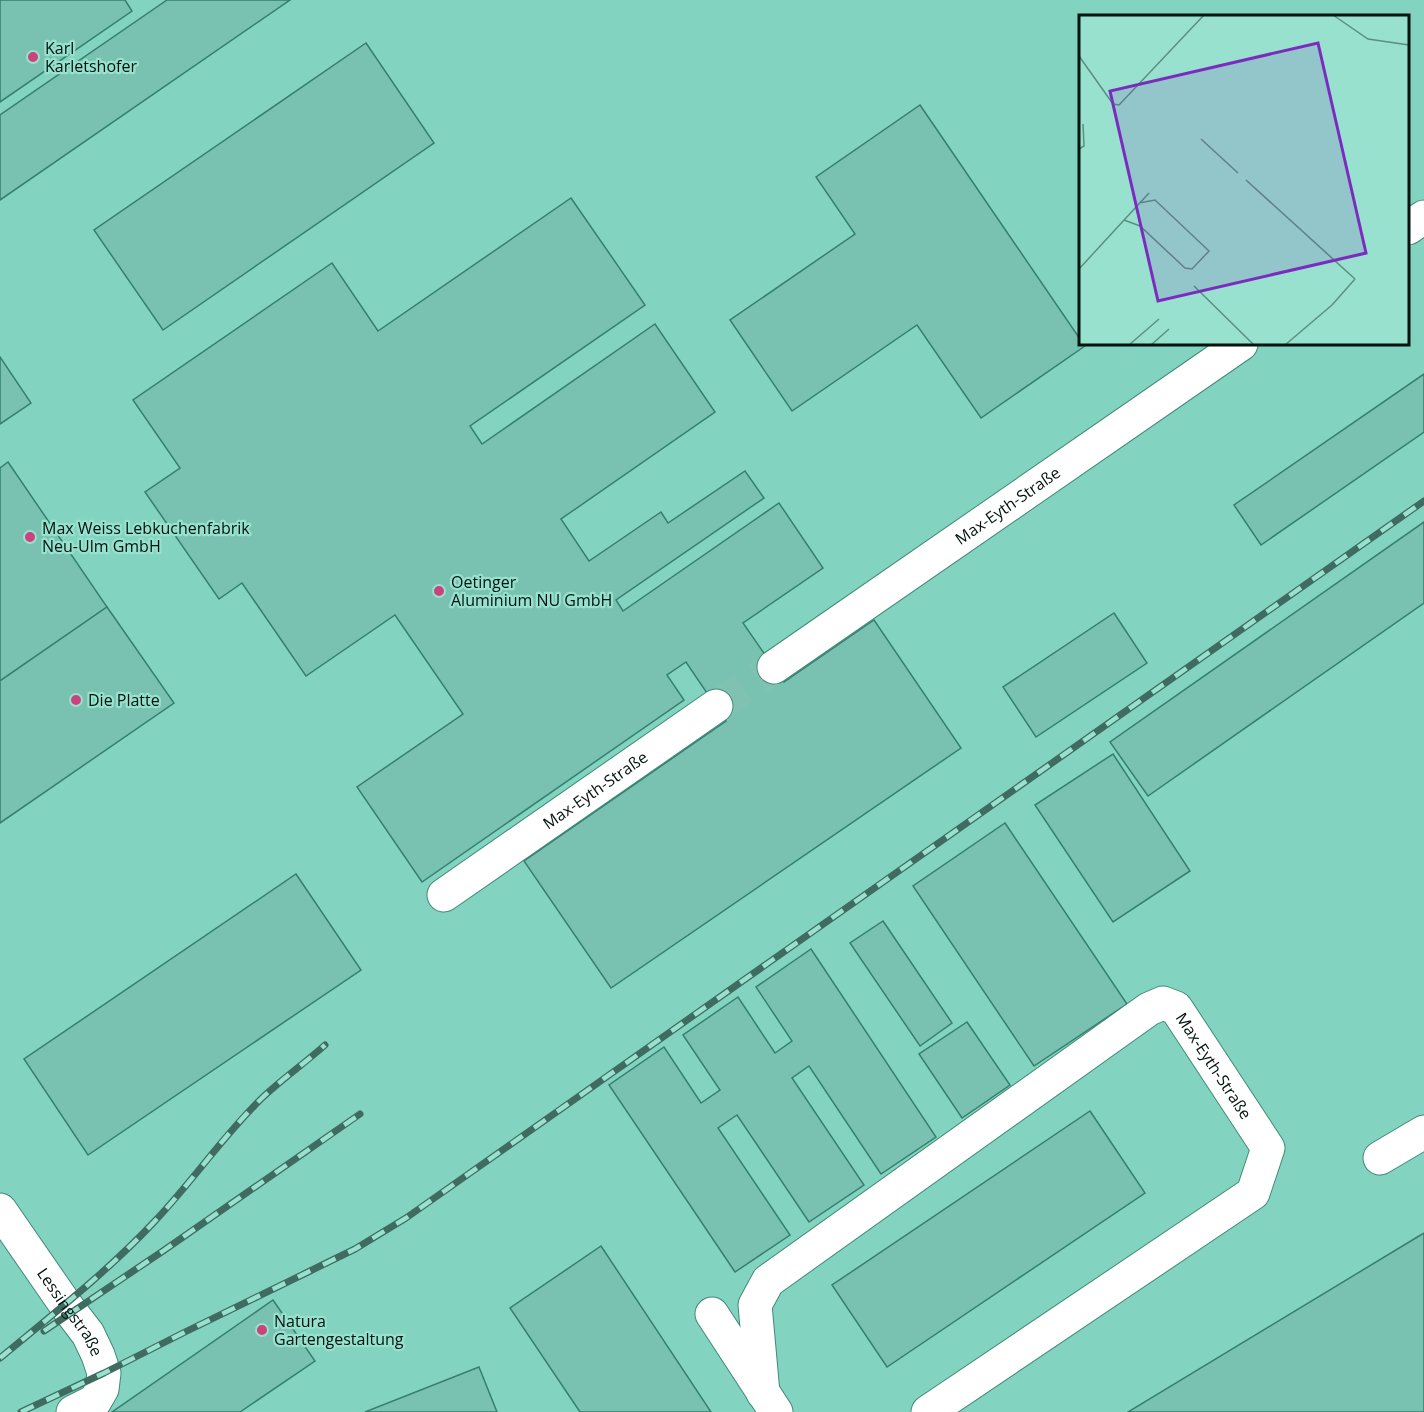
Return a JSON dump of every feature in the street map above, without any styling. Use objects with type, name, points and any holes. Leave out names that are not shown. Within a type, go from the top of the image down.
[{"type":"lane","points":[[1409,227],[1424,217]]},
{"type":"lane","name":"Max-Eyth-Straße","points":[[774,667],[1240,345]]},
{"type":"lane","name":"Max-Eyth-Straße","points":[[444,895],[716,706]]},
{"type":"lane","name":"Max-Eyth-Straße","points":[[769,1402],[756,1305],[768,1281],[1149,1009],[1163,1003],[1176,1008],[1268,1148],[1253,1193],[928,1412]]},
{"type":"lane","points":[[1380,1158],[1424,1132]]},
{"type":"lane","name":"Lessingstraße","points":[[0,1210],[88,1334],[98,1355],[104,1373],[102,1389],[94,1401],[73,1412]]},
{"type":"lane","name":"Max-Eyth-Straße","points":[[712,1314],[769,1402]]},
{"type":"shaded area","points":[[0,0],[1424,0],[1424,1412],[0,1412]]},
{"type":"building","name":"Karl Karletshofer","points":[[0,0],[125,0],[132,11],[0,102]]},
{"type":"building","points":[[167,0],[290,0],[0,200],[0,115]]},
{"type":"building","points":[[366,43],[434,143],[163,330],[94,230]]},
{"type":"building","points":[[920,105],[1079,338],[1079,345],[1085,346],[981,418],[917,325],[792,411],[730,320],[855,234],[816,177]]},
{"type":"building","name":"Oetinger Aluminium NU GmbH","points":[[571,198],[645,305],[470,426],[482,444],[655,324],[715,412],[561,519],[589,561],[661,512],[668,523],[745,471],[764,498],[616,600],[623,611],[779,503],[823,568],[743,623],[784,682],[874,620],[961,748],[611,988],[524,861],[726,721],[686,662],[667,675],[684,700],[422,882],[357,787],[463,714],[395,615],[306,676],[242,583],[219,599],[145,492],[180,468],[133,400],[332,263],[378,331]]},
{"type":"building","points":[[0,357],[31,403],[0,424]]},
{"type":"building","points":[[1424,374],[1424,432],[1261,545],[1234,505]]},
{"type":"building","name":"Max Weiss Lebkuchenfabrik Neu-Ulm GmbH","points":[[8,462],[107,607],[0,681],[0,468]]},
{"type":"building","points":[[1424,522],[1424,603],[1148,796],[1110,742]]},
{"type":"building","points":[[107,607],[174,703],[0,823],[0,681]]},
{"type":"building","points":[[1114,613],[1147,663],[1036,737],[1003,687]]},
{"type":"building","points":[[1113,754],[1190,871],[1113,922],[1035,805]]},
{"type":"building","points":[[1005,823],[1127,1004],[1034,1066],[913,886]]},
{"type":"building","points":[[296,874],[361,970],[88,1155],[24,1059]]},
{"type":"building","points":[[883,921],[952,1023],[920,1046],[850,943]]},
{"type":"building","points":[[811,949],[936,1137],[881,1174],[809,1066],[792,1078],[864,1185],[809,1222],[737,1115],[718,1128],[790,1235],[735,1272],[609,1085],[664,1047],[701,1103],[720,1090],[683,1035],[738,997],[775,1053],[792,1041],[756,987]]},
{"type":"building","points":[[967,1022],[1010,1085],[962,1118],[919,1054]]},
{"type":"building","points":[[1090,1111],[1145,1193],[887,1367],[832,1285]]},
{"type":"building","points":[[1424,1233],[1424,1412],[1128,1412],[1419,1236]]},
{"type":"building","points":[[601,1246],[711,1412],[580,1412],[510,1308]]},
{"type":"building","name":"Natura Gartengestaltung","points":[[273,1300],[315,1361],[240,1412],[112,1412]]},
{"type":"building","points":[[479,1367],[497,1412],[365,1412]]},
{"type":"tunnel","points":[[716,706],[774,667]]},
{"type":"railway","points":[[21,1412],[355,1249],[406,1218],[1424,501]]},
{"type":"railway","points":[[0,1358],[79,1293],[136,1240],[168,1207],[248,1113],[270,1091],[325,1045]]},
{"type":"railway","points":[[44,1331],[360,1114]]},
{"type":"place","name":"Karl Karletshofer","points":[[33,57]]},
{"type":"place","name":"Max Weiss Lebkuchenfabrik Neu-Ulm GmbH","points":[[30,537]]},
{"type":"place","name":"Oetinger Aluminium NU GmbH","points":[[439,591]]},
{"type":"place","name":"Die Platte","points":[[76,700]]},
{"type":"place","name":"Natura Gartengestaltung","points":[[262,1330]]}]
